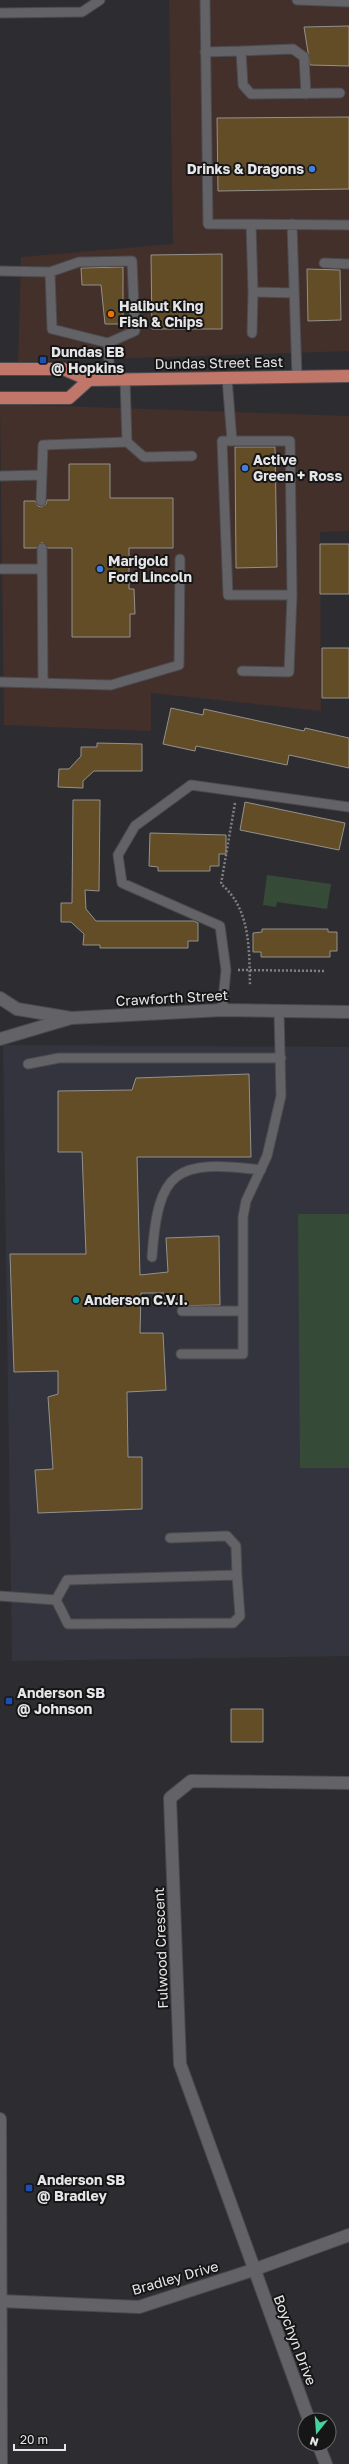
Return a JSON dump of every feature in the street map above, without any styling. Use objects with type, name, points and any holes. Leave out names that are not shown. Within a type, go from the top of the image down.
[{"type":"main road","name":"Dundas Street East","points":[[0,369],[64,369],[89,380],[349,376]]},
{"type":"main road","points":[[0,398],[69,398],[89,380]]},
{"type":"street","points":[[0,998],[17,1009],[71,1018]]},
{"type":"street","name":"Crawforth Street","points":[[0,1039],[71,1018],[222,1010],[349,1012]]},
{"type":"street","name":"Fulwood Crescent","points":[[253,2270],[180,2064],[170,1798],[191,1781],[349,1783]]},
{"type":"street","points":[[0,2119],[1,2464]]},
{"type":"street","name":"Bradley Drive","points":[[1,2301],[139,2307],[253,2270],[349,2235]]},
{"type":"street","name":"Boychyn Drive","points":[[253,2270],[306,2412]]},
{"type":"street","points":[[321,2452],[326,2464]]},
{"type":"lane","points":[[0,13],[82,12],[100,0]]},
{"type":"lane","points":[[205,0],[208,224],[349,225]]},
{"type":"lane","points":[[297,0],[349,2]]},
{"type":"lane","points":[[205,52],[293,49],[304,56],[306,94]]},
{"type":"lane","points":[[241,51],[243,85],[251,94],[340,93]]},
{"type":"lane","points":[[251,224],[253,292],[252,333]]},
{"type":"lane","points":[[292,224],[297,377]]},
{"type":"lane","points":[[0,271],[50,272],[79,262],[132,261],[135,330],[108,343],[52,330],[50,272]]},
{"type":"lane","points":[[324,263],[349,264]]},
{"type":"lane","points":[[253,292],[294,293]]},
{"type":"lane","points":[[108,343],[110,380]]},
{"type":"lane","points":[[227,378],[232,441]]},
{"type":"lane","points":[[126,379],[127,442]]},
{"type":"lane","points":[[242,671],[289,672],[292,595],[290,441],[222,442],[228,595],[292,595]]},
{"type":"lane","points":[[42,500],[43,445],[127,442],[144,457],[192,456]]},
{"type":"lane","points":[[0,476],[42,475]]},
{"type":"lane","points":[[42,548],[43,683]]},
{"type":"lane","points":[[0,682],[111,686],[179,665],[180,559]]},
{"type":"lane","points":[[0,569],[42,569]]},
{"type":"lane","points":[[222,1010],[226,970],[220,926],[122,883],[118,854],[135,826],[192,785],[349,807]]},
{"type":"lane","points":[[181,1354],[243,1354],[243,1217],[246,1201],[268,1156],[278,1114],[281,1058],[280,1011]]},
{"type":"lane","points":[[28,1064],[59,1058],[281,1058]]},
{"type":"lane","points":[[152,1257],[158,1208],[164,1192],[182,1172],[210,1166],[261,1170]]},
{"type":"lane","points":[[182,1311],[242,1311]]},
{"type":"lane","points":[[56,1600],[68,1624],[233,1623],[240,1616],[236,1546],[227,1536],[170,1538]]},
{"type":"lane","points":[[56,1600],[68,1580],[237,1575]]},
{"type":"lane","points":[[0,1596],[56,1600]]},
{"type":"path","points":[[237,791],[221,884],[232,893],[245,920],[250,952],[250,985]]},
{"type":"path","points":[[226,970],[325,971]]},
{"type":"shaded area","points":[[169,0],[349,0],[349,351],[18,362],[21,257],[173,244]]},
{"type":"shaded area","points":[[0,404],[349,416],[349,531],[320,532],[321,711],[151,693],[151,731],[4,725]]},
{"type":"shaded area","points":[[3,1045],[349,1047],[349,1656],[12,1661]]},
{"type":"green space","points":[[267,875],[331,884],[327,909],[277,902],[276,907],[263,905]]},
{"type":"green space","points":[[298,1214],[349,1214],[349,1468],[300,1468]]},
{"type":"building","points":[[349,26],[349,66],[310,65],[304,27]]},
{"type":"building","points":[[349,117],[349,189],[218,191],[217,118]]},
{"type":"building","points":[[222,254],[222,329],[152,329],[151,255]]},
{"type":"building","points":[[123,267],[123,324],[105,324],[101,285],[82,285],[81,268]]},
{"type":"building","points":[[307,269],[340,270],[341,320],[308,321]]},
{"type":"building","points":[[235,447],[275,447],[277,567],[236,568]]},
{"type":"building","name":"Marigold Ford Lincoln","points":[[69,464],[110,464],[110,498],[173,498],[173,548],[129,548],[129,589],[134,589],[135,614],[130,614],[130,637],[72,637],[72,548],[48,548],[42,542],[36,548],[24,548],[24,501],[35,501],[38,506],[41,507],[46,504],[47,500],[69,500]]},
{"type":"building","points":[[320,544],[349,544],[349,594],[320,594]]},
{"type":"building","points":[[322,648],[349,648],[349,698],[322,698]]},
{"type":"building","points":[[171,708],[203,715],[204,709],[304,731],[305,728],[349,738],[349,768],[289,755],[287,765],[196,746],[195,751],[163,744]]},
{"type":"building","points":[[97,743],[142,744],[142,771],[94,771],[83,781],[83,788],[58,787],[59,769],[69,769],[81,756],[81,747],[97,747]]},
{"type":"building","points":[[73,800],[100,800],[99,891],[85,890],[86,909],[96,921],[194,921],[198,923],[198,941],[188,941],[188,948],[100,948],[100,945],[83,945],[84,934],[71,922],[61,922],[61,903],[72,903]]},
{"type":"building","points":[[245,802],[345,823],[339,850],[240,830]]},
{"type":"building","points":[[150,833],[226,835],[226,854],[219,854],[219,866],[210,866],[210,871],[158,871],[158,867],[149,866]]},
{"type":"building","points":[[262,929],[328,929],[328,932],[337,932],[337,951],[330,951],[330,957],[261,957],[261,952],[253,952],[253,933],[262,932]]},
{"type":"building","name":"Anderson C.V.I.","points":[[249,1074],[251,1157],[137,1157],[140,1275],[168,1272],[166,1238],[219,1236],[220,1305],[167,1306],[164,1293],[141,1293],[140,1333],[163,1333],[166,1390],[127,1392],[128,1457],[142,1457],[142,1509],[38,1513],[35,1470],[53,1469],[48,1397],[58,1394],[58,1371],[14,1372],[10,1254],[86,1254],[82,1152],[58,1152],[58,1091],[132,1090],[136,1078]]},
{"type":"building","points":[[231,1709],[263,1709],[263,1742],[231,1742]]},
{"type":"place","name":"Drinks & Dragons","points":[[312,169]]},
{"type":"place","name":"Halibut King Fish & Chips","points":[[111,314]]},
{"type":"place","name":"Dundas EB @ Hopkins","points":[[43,360]]},
{"type":"place","name":"Active Green + Ross","points":[[245,468]]},
{"type":"place","name":"Marigold Ford Lincoln","points":[[100,569]]},
{"type":"place","name":"Anderson C.V.I.","points":[[76,1300]]},
{"type":"place","name":"Anderson SB @ Johnson","points":[[9,1701]]},
{"type":"place","name":"Anderson SB @ Bradley","points":[[29,2188]]}]
